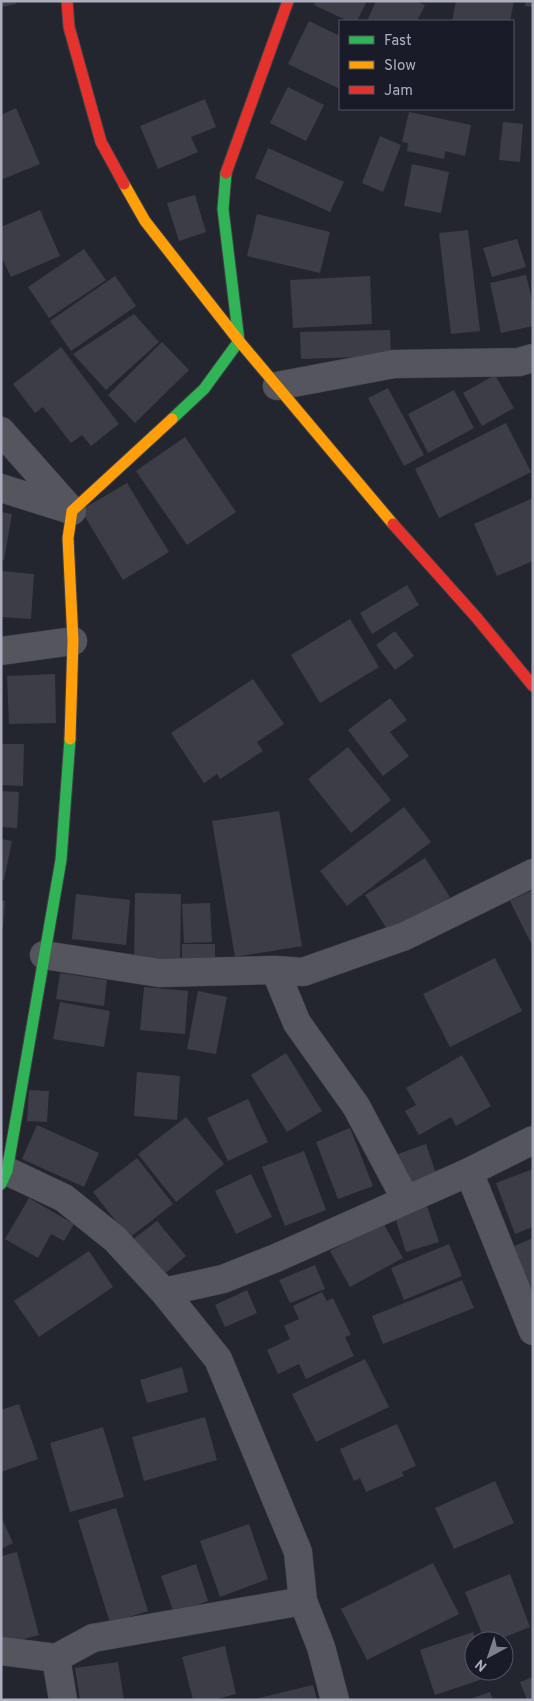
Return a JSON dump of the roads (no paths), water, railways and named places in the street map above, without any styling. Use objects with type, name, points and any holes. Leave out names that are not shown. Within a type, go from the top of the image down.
[{"type":"street","points":[[67,1],[69,27],[101,142],[145,221],[239,341],[367,495],[476,617],[533,686]]},
{"type":"street","points":[[288,1],[226,172],[223,209],[239,341],[204,389],[72,511],[68,538],[73,641],[70,758],[61,860],[4,1177],[64,1198],[114,1239],[164,1292],[218,1359],[298,1552],[303,1601],[321,1647],[335,1700]]},
{"type":"street","points":[[277,386],[394,364],[519,362],[533,358]]},
{"type":"street","points":[[1,431],[72,511]]},
{"type":"street","points":[[1,488],[72,511]]},
{"type":"street","points":[[1,650],[73,641]]},
{"type":"street","points":[[44,955],[159,973],[275,970],[303,972],[405,936],[533,873]]},
{"type":"street","points":[[275,970],[297,1022],[356,1106],[406,1200]]},
{"type":"street","points":[[164,1292],[223,1279],[276,1258],[469,1172],[533,1140]]},
{"type":"street","points":[[469,1172],[533,1331]]},
{"type":"street","points":[[1,1651],[56,1658],[93,1638],[303,1601]]},
{"type":"street","points":[[56,1658],[63,1700]]}]
